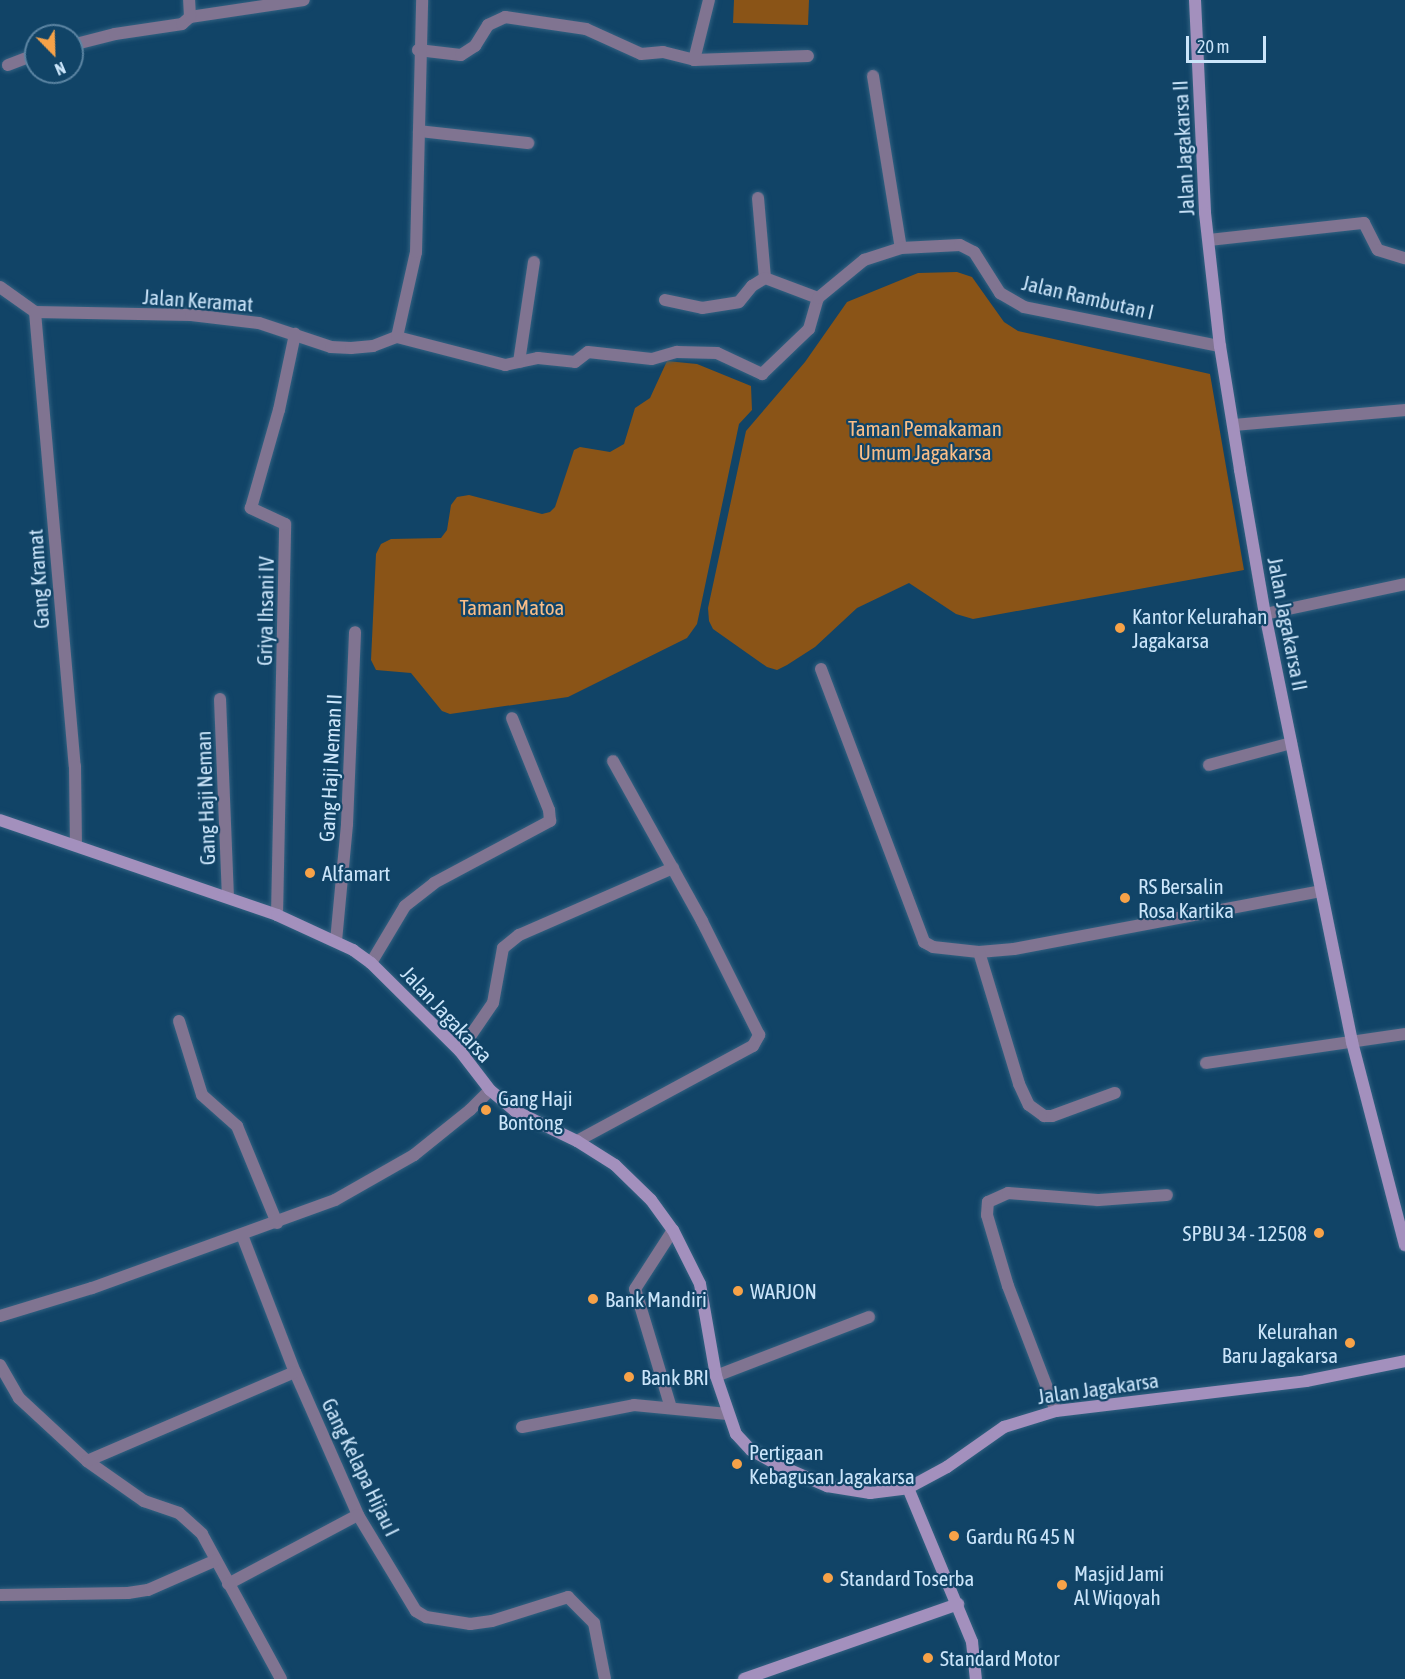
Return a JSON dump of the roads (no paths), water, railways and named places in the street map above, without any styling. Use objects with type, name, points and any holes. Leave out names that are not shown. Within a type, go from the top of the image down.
[{"type":"main road","name":"Jalan Jagakarsa II","points":[[1195,0],[1209,240],[1220,346],[1265,614],[1352,1042],[1405,1245]]},
{"type":"main road","name":"Jalan Jagakarsa","points":[[0,820],[76,843],[277,915],[336,941],[371,963],[460,1051],[490,1090],[515,1111],[578,1141],[631,1179],[673,1230],[704,1299],[716,1376],[736,1434],[751,1450],[827,1486],[870,1493],[908,1488],[948,1467],[1004,1427],[1056,1411],[1306,1381],[1405,1361]]},
{"type":"main road","points":[[908,1488],[972,1642],[976,1679]]},
{"type":"main road","points":[[744,1679],[958,1604]]},
{"type":"street","points":[[189,0],[190,17]]},
{"type":"street","points":[[84,42],[115,34],[182,24],[190,17],[304,0]]},
{"type":"street","points":[[422,0],[418,50],[416,252],[397,337],[505,365],[538,358],[575,362],[588,352],[652,360],[677,351],[717,353],[762,374],[809,329],[818,298],[765,278]]},
{"type":"street","points":[[694,60],[709,0]]},
{"type":"street","points":[[418,50],[461,55],[475,46],[488,25],[505,17],[586,28],[641,54],[663,52],[694,60],[808,56]]},
{"type":"street","points":[[8,65],[24,59]]},
{"type":"street","points":[[873,76],[901,248]]},
{"type":"street","points":[[418,131],[528,142]]},
{"type":"street","points":[[758,198],[765,278]]},
{"type":"street","points":[[1209,240],[1364,223],[1378,250],[1405,258]]},
{"type":"street","name":"Jalan Rambutan I","points":[[818,298],[864,260],[901,248],[969,247],[1000,293],[1024,307],[1220,346]]},
{"type":"street","points":[[519,362],[534,262]]},
{"type":"street","points":[[665,300],[702,308],[739,302],[752,286],[765,278]]},
{"type":"street","points":[[0,287],[35,312]]},
{"type":"street","name":"Jalan Keramat","points":[[35,312],[190,315],[258,323],[332,346],[351,348],[373,346],[397,337]]},
{"type":"street","name":"Gang Kramat","points":[[35,312],[75,766],[76,843]]},
{"type":"street","name":"Griya Ihsani IV","points":[[277,915],[285,524],[251,508],[279,410],[295,334]]},
{"type":"street","points":[[1234,425],[1405,410]]},
{"type":"street","points":[[1265,614],[1405,584]]},
{"type":"street","name":"Gang Haji Neman II","points":[[336,941],[347,824],[355,632]]},
{"type":"street","points":[[821,669],[924,942],[933,947],[979,952],[1014,949],[1322,891]]},
{"type":"street","name":"Gang Haji Neman","points":[[220,699],[228,897]]},
{"type":"street","points":[[371,963],[405,906],[434,883],[550,821],[549,810],[512,718]]},
{"type":"street","points":[[1209,765],[1291,743]]},
{"type":"street","points":[[578,1141],[753,1046],[759,1035],[673,868],[613,761]]},
{"type":"street","points":[[460,1051],[494,1003],[503,948],[519,935],[673,868]]},
{"type":"street","points":[[979,952],[1019,1084],[1029,1105],[1044,1116],[1052,1116],[1115,1093]]},
{"type":"street","points":[[179,1021],[202,1095],[237,1126],[277,1223]]},
{"type":"street","points":[[1206,1064],[1405,1034]]},
{"type":"street","points":[[0,1316],[92,1288],[277,1223],[377,1179],[471,1110],[490,1090]]},
{"type":"street","points":[[1056,1411],[1008,1286],[987,1215],[988,1202],[1008,1193],[1098,1200],[1167,1195]]},
{"type":"street","points":[[671,1408],[635,1289],[673,1230]]},
{"type":"street","name":"Gang Kelapa Hijau I","points":[[242,1235],[295,1372],[358,1515],[417,1611],[426,1617],[470,1624],[492,1621],[568,1597],[594,1623],[605,1679]]},
{"type":"street","points":[[716,1376],[869,1317]]},
{"type":"street","points":[[0,1365],[19,1398],[87,1461],[144,1501],[178,1514],[202,1534],[281,1679]]},
{"type":"street","points":[[87,1461],[295,1372]]},
{"type":"street","points":[[522,1427],[634,1405],[728,1414]]},
{"type":"street","points":[[228,1584],[358,1515]]},
{"type":"street","points":[[0,1595],[128,1593],[148,1590],[216,1560]]},
{"type":"place","name":"Kantor Kelurahan Jagakarsa","points":[[1120,628]]},
{"type":"place","name":"Alfamart","points":[[310,873]]},
{"type":"place","name":"RS Bersalin Rosa Kartika","points":[[1125,898]]},
{"type":"place","name":"Gang Haji Bontong","points":[[486,1110]]},
{"type":"place","name":"SPBU 34 - 12508","points":[[1319,1233]]},
{"type":"place","name":"WARJON","points":[[738,1291]]},
{"type":"place","name":"Bank Mandiri","points":[[593,1299]]},
{"type":"place","name":"Kelurahan Baru Jagakarsa","points":[[1350,1343]]},
{"type":"place","name":"Bank BRI","points":[[629,1377]]},
{"type":"place","name":"Pertigaan Kebagusan Jagakarsa","points":[[737,1464]]},
{"type":"place","name":"Gardu RG 45 N","points":[[954,1536]]},
{"type":"place","name":"Standard Toserba","points":[[828,1578]]},
{"type":"place","name":"Masjid Jami Al Wiqoyah","points":[[1062,1585]]},
{"type":"place","name":"Standard Motor","points":[[928,1658]]},
{"type":"park label","name":"Taman Pemakaman Umum Jagakarsa","points":[[925,440]]},
{"type":"park label","name":"Taman Matoa","points":[[512,607]]}]
